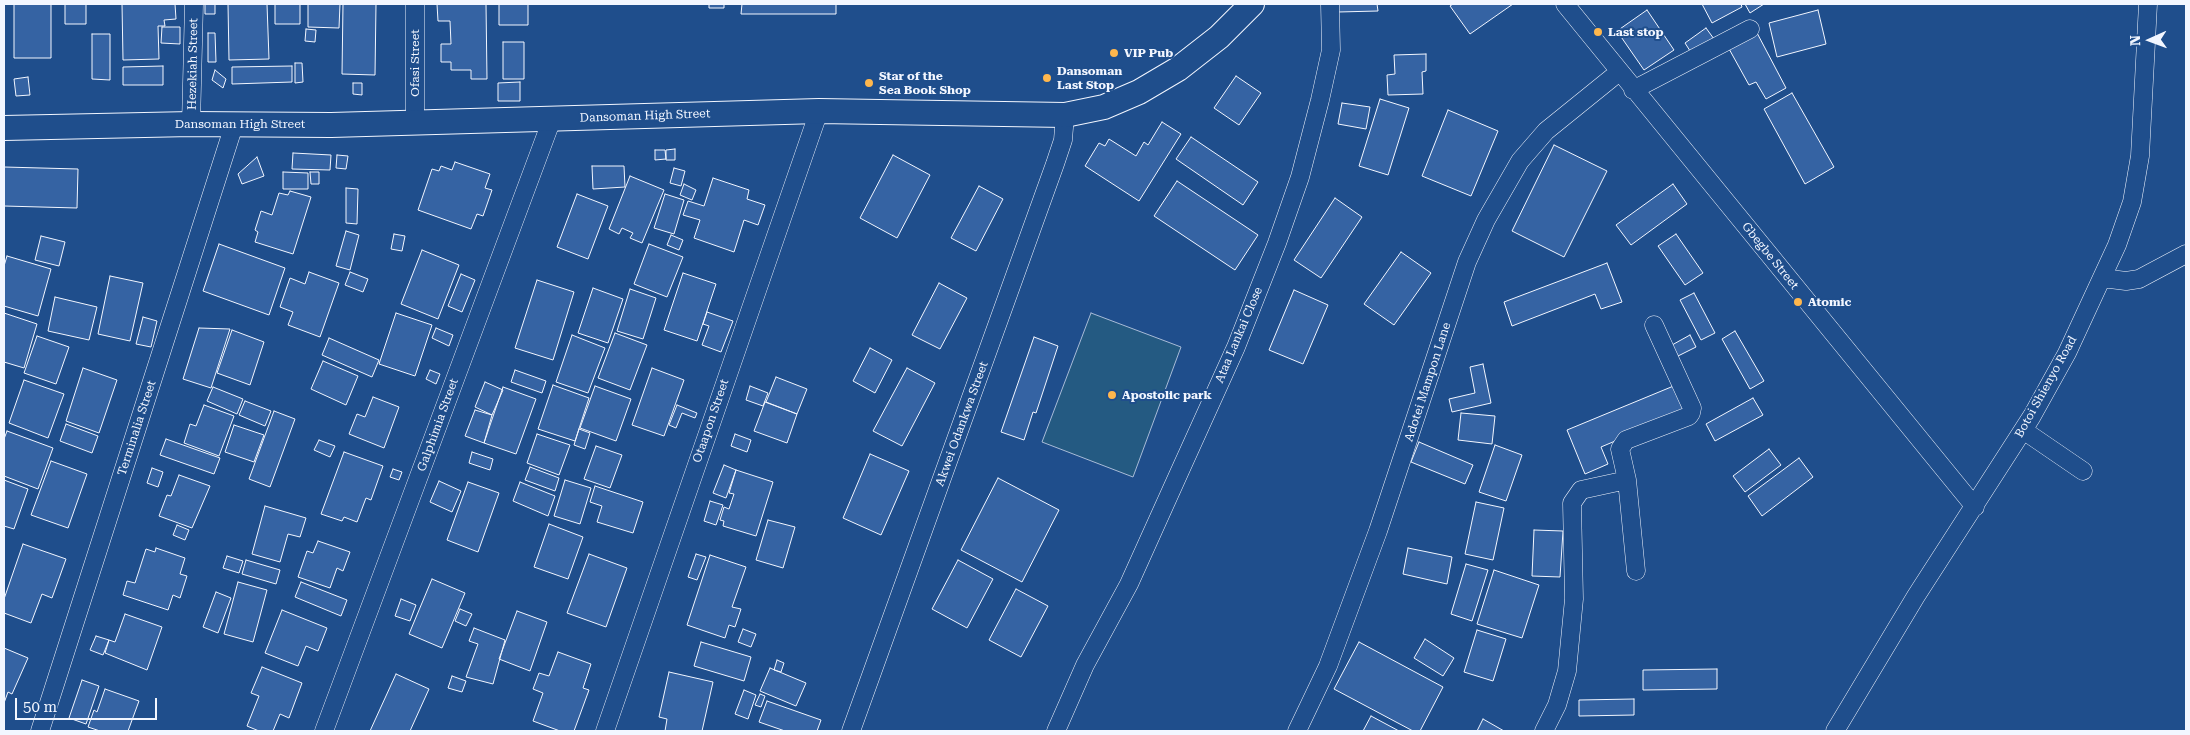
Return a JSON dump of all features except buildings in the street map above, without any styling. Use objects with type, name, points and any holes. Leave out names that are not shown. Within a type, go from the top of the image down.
[{"type":"street","name":"Hezekiah Street","points":[[191,124],[194,4]]},
{"type":"street","name":"Ofasi Street","points":[[415,4],[415,122]]},
{"type":"street","name":"Dansoman High Street","points":[[4,128],[415,122],[819,111],[1065,115],[1104,107],[1139,92],[1178,69],[1219,36],[1252,4]]},
{"type":"street","name":"Ataa Lankai Close","points":[[1056,731],[1085,665],[1129,584],[1236,347],[1277,243],[1300,178],[1320,100],[1331,50],[1330,4]]},
{"type":"street","name":"Gbegbe Street","points":[[1565,4],[1633,90],[1975,508]]},
{"type":"street","name":"Botoi Shienyo Road","points":[[1835,731],[1916,596],[1975,508],[2023,430],[2067,354],[2117,245],[2132,202],[2140,156],[2148,4]]},
{"type":"street","points":[[1633,90],[1750,29]]},
{"type":"street","name":"Adotei Mampon Lane","points":[[1297,731],[1328,666],[1378,531],[1467,262],[1486,220],[1520,161],[1546,131],[1619,72]]},
{"type":"street","name":"Otaapon Street","points":[[605,731],[819,111]]},
{"type":"street","name":"Akwei Odankwa Street","points":[[851,731],[1055,164],[1063,140],[1065,115]]},
{"type":"street","name":"Galphimia Street","points":[[324,731],[552,119]]},
{"type":"street","name":"Terminalia Street","points":[[40,731],[234,125]]},
{"type":"street","points":[[2102,278],[2126,281],[2139,279],[2186,254]]},
{"type":"street","points":[[1636,571],[1627,480],[1620,449],[1626,440],[1688,416],[1692,408],[1654,325]]},
{"type":"street","points":[[2023,430],[2082,471]]},
{"type":"street","points":[[1544,731],[1557,704],[1567,671],[1574,599],[1572,503],[1581,490],[1627,480]]},
{"type":"shaded area","name":"Apostolic park","points":[[1091,313],[1181,347],[1133,477],[1042,442]]},
{"type":"place","name":"Last stop","points":[[1598,32]]},
{"type":"place","name":"VIP Pub","points":[[1114,53]]},
{"type":"place","name":"Dansoman Last Stop","points":[[1047,78]]},
{"type":"place","name":"Star of the Sea Book Shop","points":[[869,83]]},
{"type":"place","name":"Atomic","points":[[1798,302]]},
{"type":"place","name":"Apostolic park","points":[[1112,395]]}]
